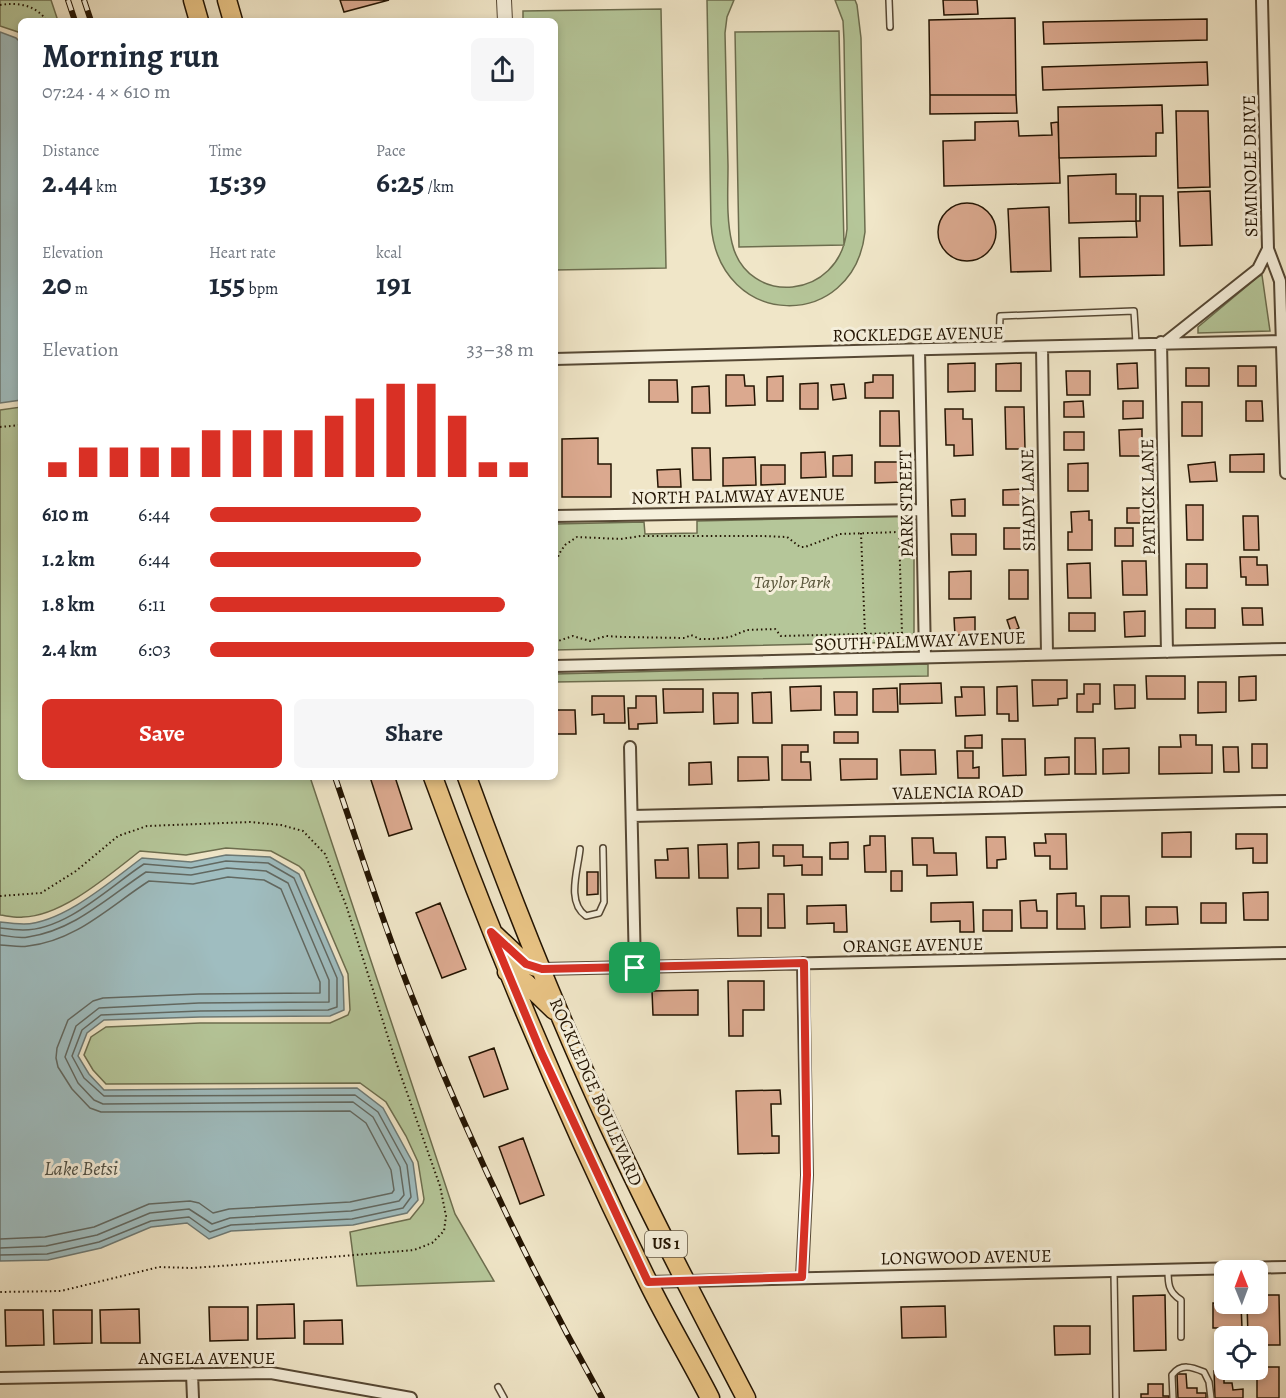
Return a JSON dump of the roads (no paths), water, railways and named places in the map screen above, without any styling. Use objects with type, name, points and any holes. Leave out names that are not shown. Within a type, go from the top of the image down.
[{"type":"main road","points":[[193,0],[198,18]]},
{"type":"main road","points":[[227,0],[232,18]]},
{"type":"main road","name":"ROCKLEDGE BOULEVARD","points":[[434,780],[507,972],[566,1108],[648,1282],[710,1398]]},
{"type":"main road","name":"ROCKLEDGE BOULEVARD","points":[[468,780],[542,969],[609,1126],[684,1282],[746,1398]]},
{"type":"main road","points":[[491,932],[526,964],[542,969]]},
{"type":"main road","points":[[507,972],[538,993],[563,1020]]},
{"type":"street","points":[[504,0],[505,18]]},
{"type":"street","name":"SEMINOLE DRIVE","points":[[1262,0],[1268,249],[1280,266],[1286,473]]},
{"type":"street","points":[[1163,342],[1258,269],[1268,249]]},
{"type":"street","name":"ROCKLEDGE AVENUE","points":[[558,359],[1163,342],[1282,341]]},
{"type":"street","name":"PATRICK LANE","points":[[1163,342],[1167,652]]},
{"type":"street","name":"SHADY LANE","points":[[1042,347],[1047,654]]},
{"type":"street","name":"PARK STREET","points":[[919,350],[925,657]]},
{"type":"street","name":"NORTH PALMWAY AVENUE","points":[[558,516],[922,510]]},
{"type":"street","name":"SOUTH PALMWAY AVENUE","points":[[558,666],[1286,648]]},
{"type":"street","points":[[630,747],[635,968]]},
{"type":"street","name":"VALENCIA ROAD","points":[[632,816],[1286,801]]},
{"type":"street","name":"ORANGE AVENUE","points":[[542,969],[1286,953]]},
{"type":"street","points":[[802,1277],[807,1175],[804,963]]},
{"type":"street","name":"LONGWOOD AVENUE","points":[[648,1282],[1286,1267]]},
{"type":"street","name":"ANGELA AVENUE","points":[[0,1378],[271,1373],[363,1394],[411,1398]]},
{"type":"street","points":[[192,1374],[193,1398]]},
{"type":"lane","points":[[889,0],[890,27]]},
{"type":"lane","points":[[999,348],[1000,316],[1134,311],[1136,343]]},
{"type":"lane","points":[[580,849],[574,894],[579,911],[586,916],[599,913],[602,909],[603,848]]},
{"type":"lane","points":[[1168,1269],[1168,1285],[1173,1295],[1181,1300],[1181,1337]]},
{"type":"lane","points":[[1114,1270],[1116,1398]]},
{"type":"lane","points":[[1173,1398],[1172,1375],[1180,1367],[1204,1372],[1209,1382],[1211,1398]]},
{"type":"lane","points":[[498,1387],[504,1398]]},
{"type":"water","points":[[0,32],[18,40],[18,400],[0,403]]},
{"type":"water","name":"Lake Betsi","points":[[226,855],[270,857],[299,874],[343,977],[344,1010],[330,1016],[104,1020],[87,1033],[78,1056],[89,1074],[104,1090],[357,1088],[383,1108],[413,1163],[418,1200],[407,1213],[353,1225],[231,1231],[209,1239],[187,1223],[151,1227],[101,1248],[48,1260],[0,1261],[0,922],[24,924],[39,922],[55,916],[101,889],[142,858],[191,862]]},
{"type":"railway","points":[[68,0],[74,18]]},
{"type":"railway","points":[[84,0],[90,18]]},
{"type":"railway","points":[[336,780],[404,976],[435,1055],[502,1204],[550,1302],[602,1398]]},
{"type":"park label","name":"Taylor Park","points":[[792,582]]}]
